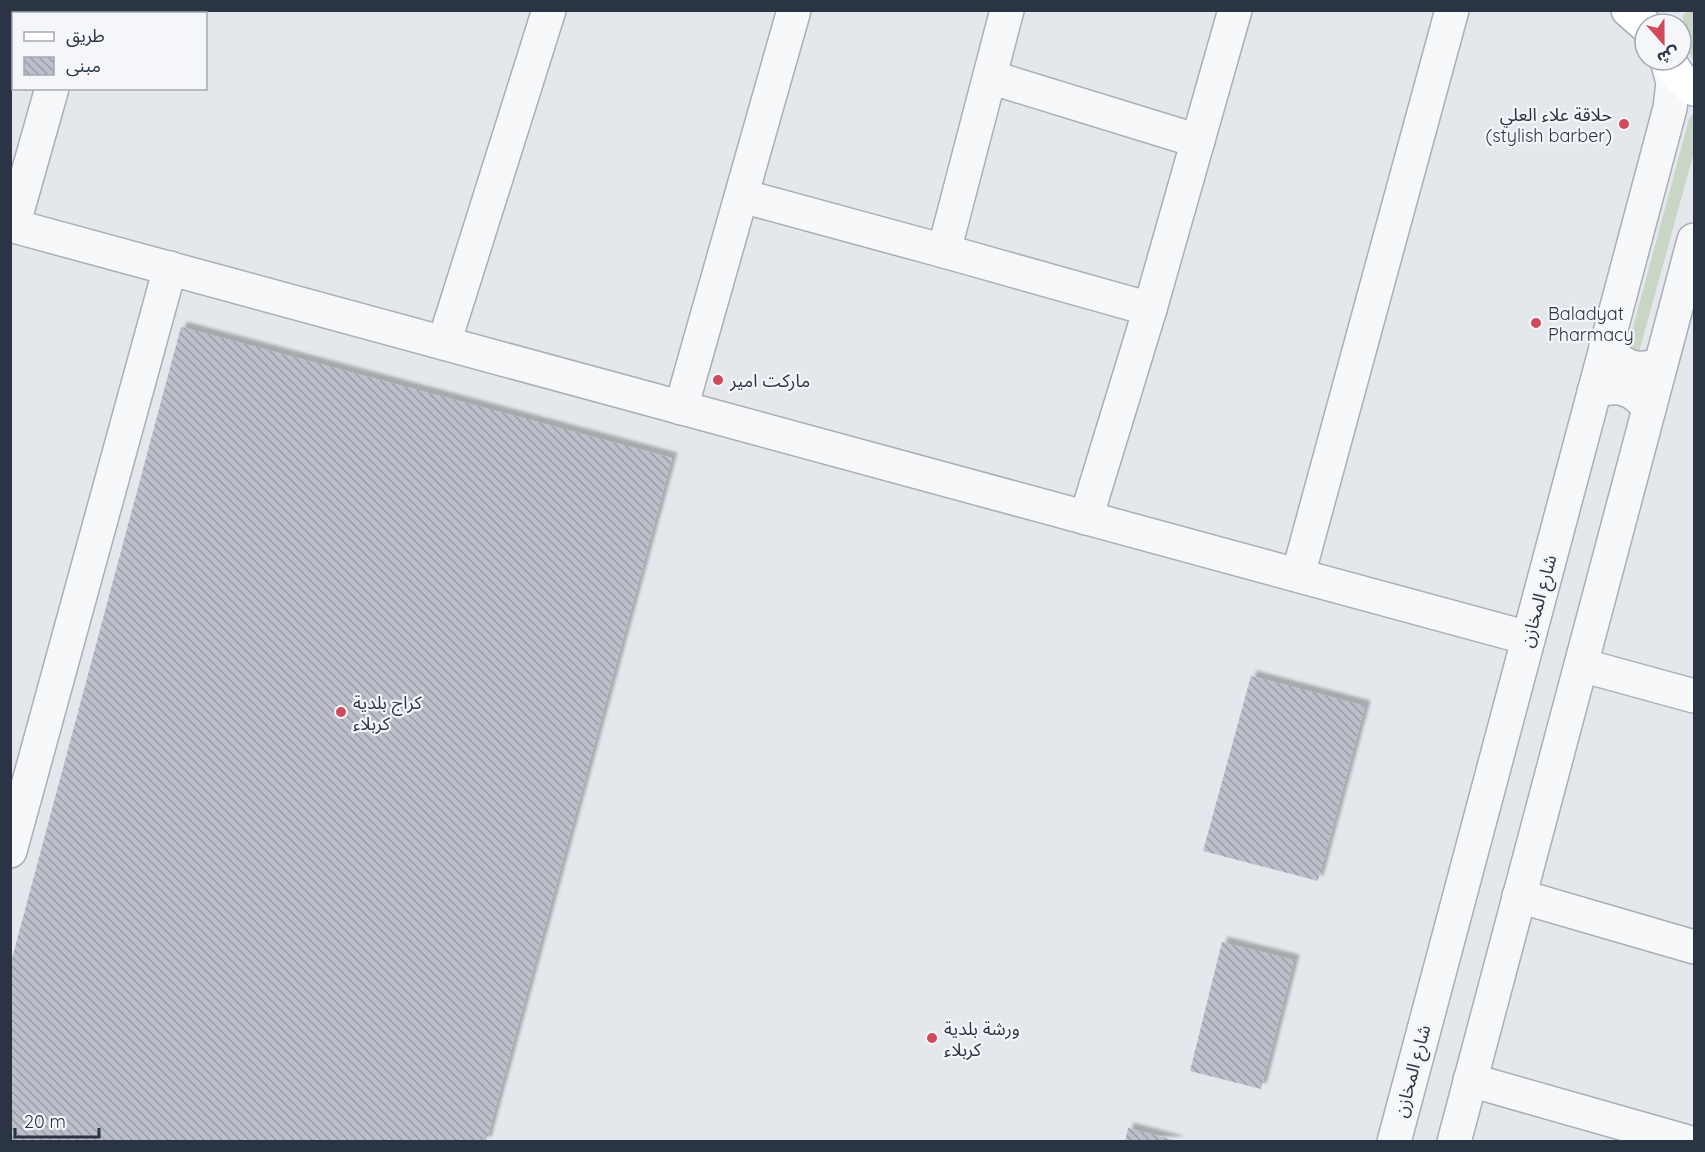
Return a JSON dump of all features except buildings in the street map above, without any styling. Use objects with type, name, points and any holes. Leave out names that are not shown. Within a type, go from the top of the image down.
[{"type":"main road","points":[[1676,72],[1680,78],[1695,89]]},
{"type":"street","points":[[444,343],[549,10]]},
{"type":"street","points":[[681,408],[794,10]]},
{"type":"street","points":[[944,251],[1007,10]]},
{"type":"street","points":[[1086,518],[1150,309],[1235,10]]},
{"type":"street","points":[[1298,575],[1452,10]]},
{"type":"street","name":"شارع المخازن","points":[[1394,1142],[1670,108],[1673,83],[1671,72]]},
{"type":"street","points":[[990,77],[1198,141]]},
{"type":"street","points":[[51,90],[12,226],[1528,638]]},
{"type":"street","points":[[742,196],[1150,309]]},
{"type":"street","points":[[1454,1142],[1695,240]]},
{"type":"street","points":[[10,851],[170,268]]},
{"type":"street","points":[[1606,346],[1624,365],[1636,369],[1661,364]]},
{"type":"street","points":[[1594,393],[1606,388],[1619,387],[1642,398],[1649,409]]},
{"type":"street","points":[[1581,665],[1695,696]]},
{"type":"street","points":[[1519,896],[1695,947]]},
{"type":"street","points":[[1470,1080],[1688,1142]]},
{"type":"green space","points":[[1687,10],[1694,11],[1694,62],[1693,12],[1686,12]]},
{"type":"green space","points":[[1694,112],[1694,152],[1639,352],[1627,356],[1689,119]]},
{"type":"place","name":"حلاقة علاء العلي (stylish barber)","points":[[1624,124]]},
{"type":"place","name":"Baladyat Pharmacy","points":[[1536,323]]},
{"type":"place","name":"ماركت امير","points":[[718,380]]},
{"type":"place","name":"كراج بلدية كربلاء","points":[[341,712]]},
{"type":"place","name":"ورشة بلدية كربلاء","points":[[932,1038]]}]
